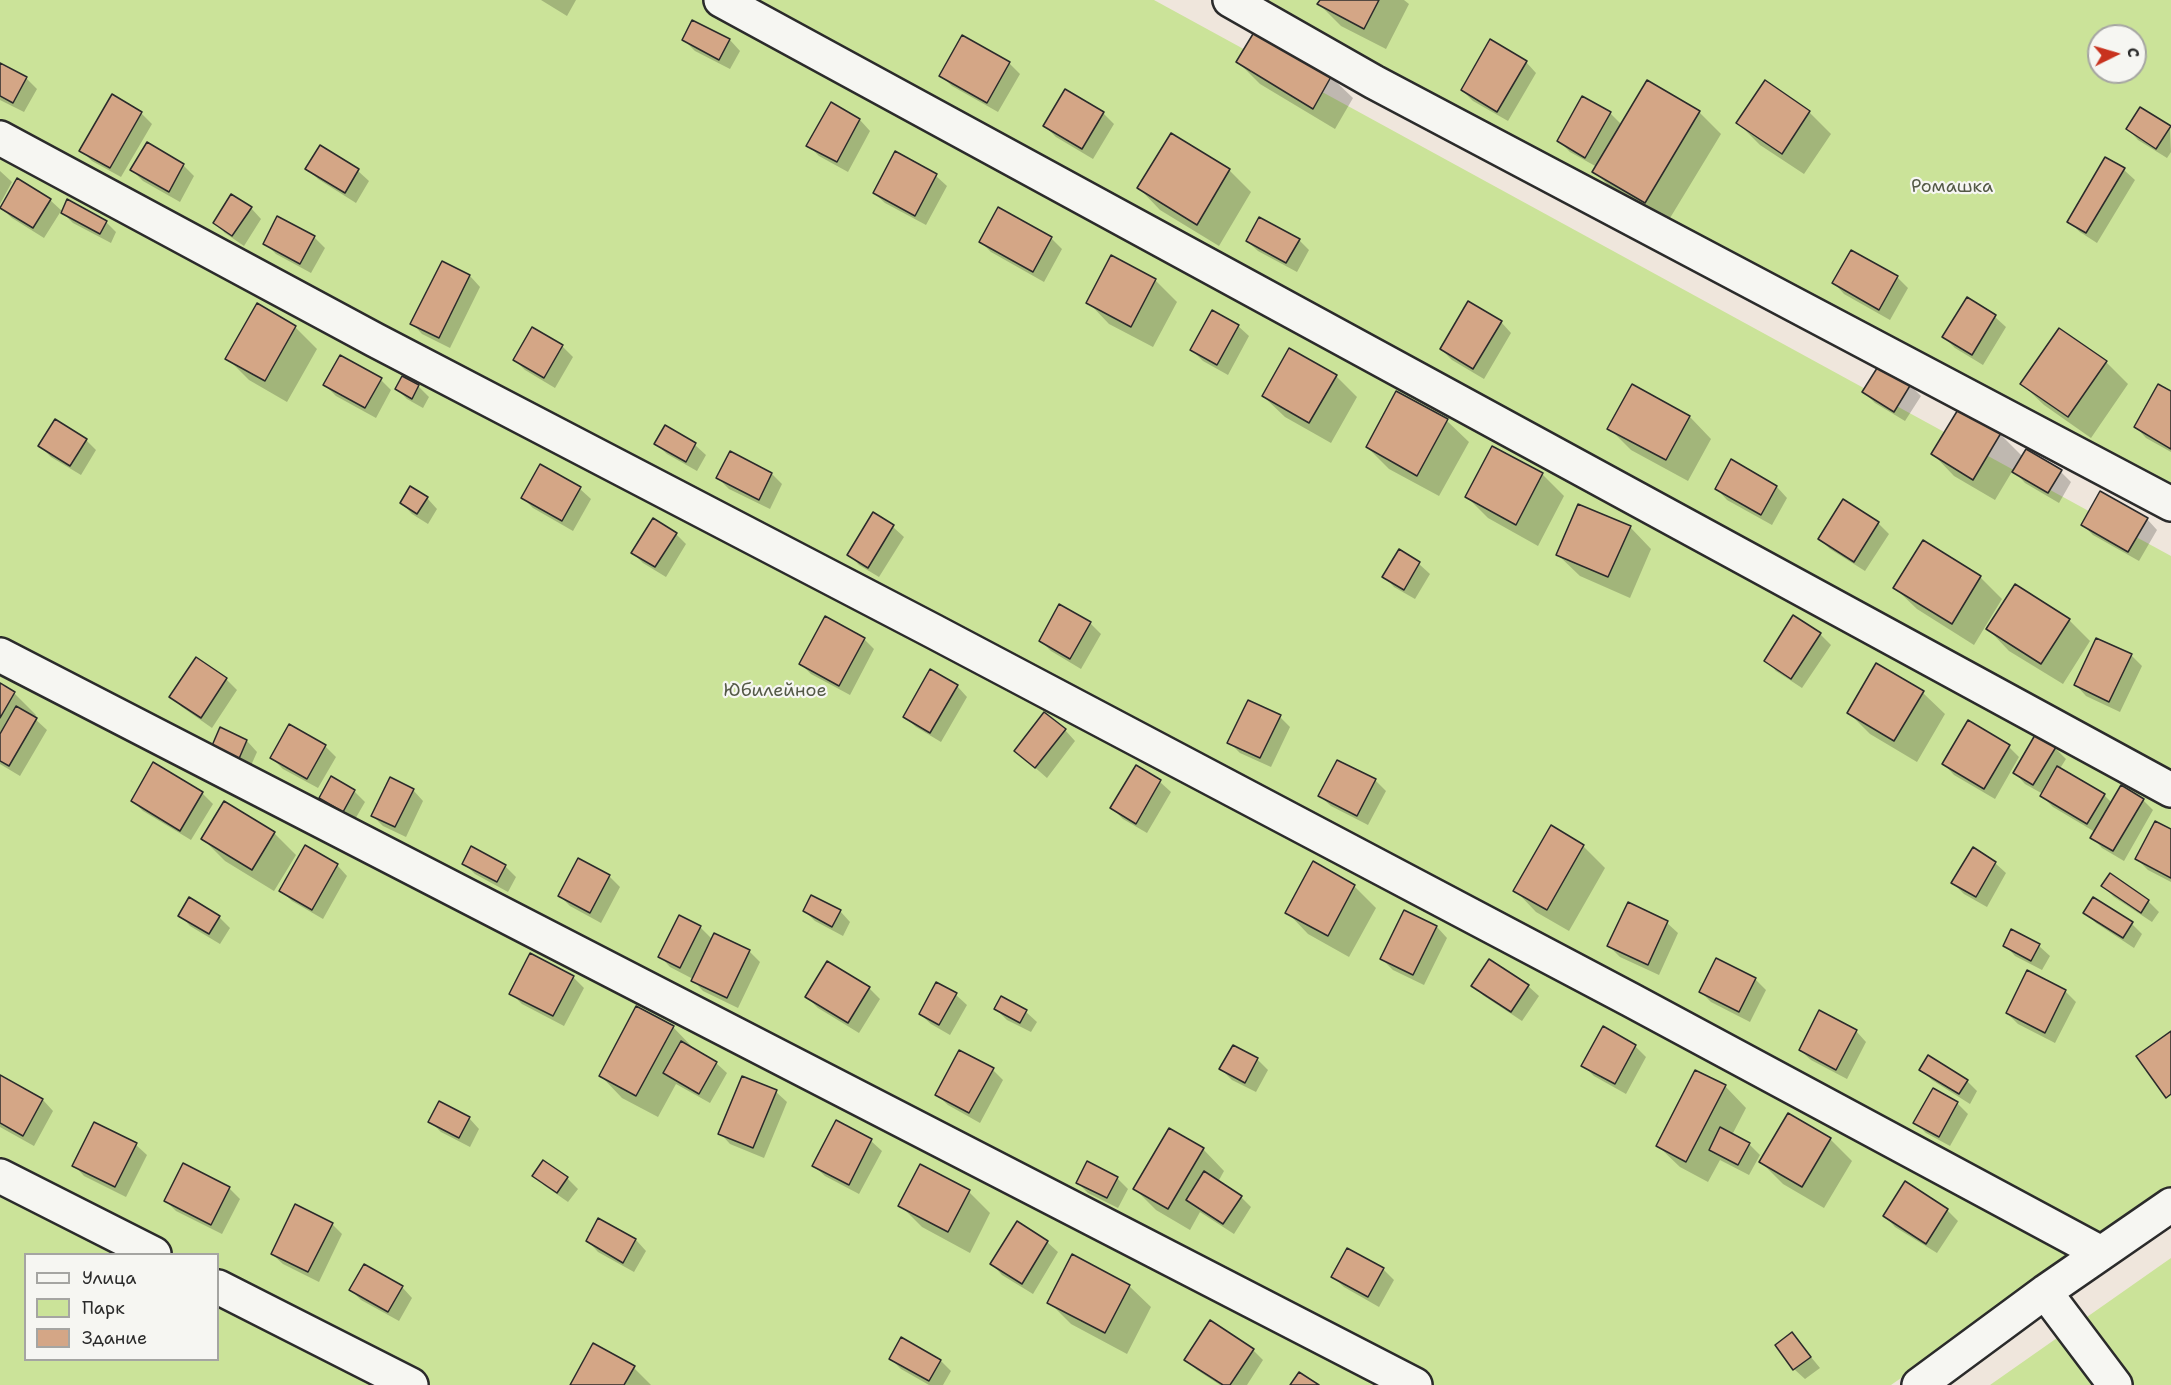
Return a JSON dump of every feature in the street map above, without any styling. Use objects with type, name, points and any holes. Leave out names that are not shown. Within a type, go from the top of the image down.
[{"type":"street","points":[[721,0],[2171,790]]},
{"type":"street","points":[[1230,0],[1374,82],[2171,504]]},
{"type":"street","points":[[0,138],[396,351],[1620,994],[2101,1253]]},
{"type":"street","points":[[0,655],[1415,1385]]},
{"type":"street","points":[[0,1176],[152,1253]]},
{"type":"street","points":[[1919,1385],[2045,1292],[2171,1205]]},
{"type":"street","points":[[219,1288],[411,1385]]},
{"type":"street","points":[[2045,1292],[2115,1385]]},
{"type":"green space","name":"Юбилейное","points":[[0,0],[1154,0],[2171,556],[2171,1191],[1891,1385],[0,1385]]},
{"type":"green space","name":"Ромашка","points":[[1224,0],[2171,0],[2171,520]]},
{"type":"green space","points":[[2171,1258],[2171,1385],[1990,1385]]},
{"type":"building","points":[[1320,0],[1379,0],[1364,29],[1317,4]]},
{"type":"building","points":[[692,20],[730,39],[719,60],[682,40]]},
{"type":"building","points":[[1256,29],[1332,75],[1313,109],[1236,62]]},
{"type":"building","points":[[962,35],[1010,62],[987,103],[939,76]]},
{"type":"building","points":[[1490,39],[1527,61],[1497,112],[1461,90]]},
{"type":"building","points":[[0,63],[27,77],[13,103],[0,96]]},
{"type":"building","points":[[1647,80],[1700,111],[1645,203],[1592,172]]},
{"type":"building","points":[[1765,80],[1810,111],[1782,154],[1736,123]]},
{"type":"building","points":[[1065,89],[1104,112],[1082,149],[1043,126]]},
{"type":"building","points":[[112,94],[142,112],[110,168],[79,151]]},
{"type":"building","points":[[1582,96],[1611,112],[1585,158],[1557,141]]},
{"type":"building","points":[[831,102],[860,119],[837,162],[806,146]]},
{"type":"building","points":[[2140,107],[2171,126],[2156,149],[2126,129]]},
{"type":"building","points":[[1171,133],[1230,169],[1197,225],[1137,188]]},
{"type":"building","points":[[147,142],[184,164],[169,192],[130,170]]},
{"type":"building","points":[[320,145],[359,169],[345,193],[305,169]]},
{"type":"building","points":[[895,151],[937,174],[915,216],[873,193]]},
{"type":"building","points":[[2105,157],[2125,168],[2086,233],[2067,222]]},
{"type":"building","points":[[17,178],[51,199],[33,228],[0,208]]},
{"type":"building","points":[[231,194],[252,207],[232,236],[213,223]]},
{"type":"building","points":[[67,199],[107,221],[100,234],[61,213]]},
{"type":"building","points":[[998,207],[1052,237],[1033,272],[979,242]]},
{"type":"building","points":[[277,216],[315,236],[300,264],[263,244]]},
{"type":"building","points":[[1259,217],[1300,239],[1286,263],[1246,241]]},
{"type":"building","points":[[1851,250],[1898,276],[1879,310],[1832,283]]},
{"type":"building","points":[[1111,255],[1156,279],[1131,327],[1086,303]]},
{"type":"building","points":[[442,261],[470,275],[439,338],[410,324]]},
{"type":"building","points":[[1967,297],[1996,315],[1972,355],[1942,337]]},
{"type":"building","points":[[1468,301],[1502,321],[1473,369],[1440,349]]},
{"type":"building","points":[[257,303],[296,326],[265,381],[225,359]]},
{"type":"building","points":[[1212,310],[1239,325],[1217,365],[1190,350]]},
{"type":"building","points":[[532,327],[563,345],[544,378],[513,360]]},
{"type":"building","points":[[2059,328],[2107,361],[2068,417],[2020,384]]},
{"type":"building","points":[[1289,348],[1337,375],[1309,423],[1262,396]]},
{"type":"building","points":[[340,355],[382,378],[365,408],[323,385]]},
{"type":"building","points":[[1879,365],[1911,384],[1894,412],[1862,392]]},
{"type":"building","points":[[402,376],[419,385],[412,399],[395,389]]},
{"type":"building","points":[[1632,384],[1690,416],[1666,460],[1607,429]]},
{"type":"building","points":[[2158,384],[2171,391],[2171,449],[2134,427]]},
{"type":"building","points":[[1396,391],[1448,419],[1417,476],[1366,447]]},
{"type":"building","points":[[1959,408],[2001,433],[1973,480],[1931,454]]},
{"type":"building","points":[[55,419],[87,439],[70,466],[38,446]]},
{"type":"building","points":[[665,425],[696,443],[686,462],[654,444]]},
{"type":"building","points":[[1492,446],[1543,473],[1516,525],[1465,497]]},
{"type":"building","points":[[2026,449],[2062,470],[2048,493],[2012,472]]},
{"type":"building","points":[[730,451],[772,473],[759,500],[716,478]]},
{"type":"building","points":[[1731,459],[1777,486],[1761,515],[1715,489]]},
{"type":"building","points":[[540,464],[581,487],[562,521],[521,498]]},
{"type":"building","points":[[410,486],[428,497],[417,514],[400,503]]},
{"type":"building","points":[[2100,491],[2148,518],[2128,552],[2081,525]]},
{"type":"building","points":[[1843,499],[1879,522],[1854,562],[1818,539]]},
{"type":"building","points":[[1578,504],[1631,526],[1608,577],[1556,555]]},
{"type":"building","points":[[873,512],[894,525],[868,568],[847,555]]},
{"type":"building","points":[[653,518],[677,533],[655,567],[631,553]]},
{"type":"building","points":[[1923,540],[1981,576],[1952,624],[1893,588]]},
{"type":"building","points":[[1399,549],[1420,562],[1404,590],[1382,577]]},
{"type":"building","points":[[2015,584],[2070,619],[2041,664],[1986,629]]},
{"type":"building","points":[[1059,604],[1091,622],[1070,659],[1039,641]]},
{"type":"building","points":[[1793,615],[1821,633],[1791,679],[1764,661]]},
{"type":"building","points":[[825,616],[865,638],[839,686],[799,664]]},
{"type":"building","points":[[2096,638],[2132,654],[2109,702],[2074,685]]},
{"type":"building","points":[[196,657],[227,678],[201,718],[169,697]]},
{"type":"building","points":[[1876,663],[1924,691],[1894,741],[1847,713]]},
{"type":"building","points":[[930,669],[958,685],[930,733],[903,717]]},
{"type":"building","points":[[0,683],[15,692],[0,718]]},
{"type":"building","points":[[1248,700],[1281,715],[1260,758],[1227,743]]},
{"type":"building","points":[[16,706],[37,718],[9,766],[0,761],[0,734]]},
{"type":"building","points":[[1044,712],[1066,729],[1035,768],[1014,751]]},
{"type":"building","points":[[1968,720],[2010,745],[1984,789],[1942,764]]},
{"type":"building","points":[[289,724],[326,745],[307,779],[270,758]]},
{"type":"building","points":[[220,727],[247,740],[238,761],[211,748]]},
{"type":"building","points":[[2035,735],[2056,747],[2033,785],[2013,773]]},
{"type":"building","points":[[1337,760],[1376,779],[1357,816],[1318,796]]},
{"type":"building","points":[[153,762],[203,792],[180,831],[131,801]]},
{"type":"building","points":[[1136,765],[1161,780],[1136,824],[1110,808]]},
{"type":"building","points":[[2057,766],[2105,794],[2087,824],[2040,796]]},
{"type":"building","points":[[331,776],[355,790],[343,812],[319,798]]},
{"type":"building","points":[[390,777],[414,789],[395,827],[371,816]]},
{"type":"building","points":[[2121,785],[2144,799],[2113,851],[2090,838]]},
{"type":"building","points":[[224,801],[275,832],[252,870],[201,839]]},
{"type":"building","points":[[2155,821],[2171,829],[2171,878],[2135,859]]},
{"type":"building","points":[[1551,825],[1584,845],[1547,910],[1513,891]]},
{"type":"building","points":[[305,845],[338,864],[312,910],[279,891]]},
{"type":"building","points":[[471,846],[506,865],[497,882],[462,864]]},
{"type":"building","points":[[1973,847],[1996,862],[1976,897],[1951,883]]},
{"type":"building","points":[[578,858],[610,875],[590,913],[558,896]]},
{"type":"building","points":[[1313,861],[1355,885],[1328,936],[1285,913]]},
{"type":"building","points":[[2110,873],[2149,900],[2141,913],[2101,886]]},
{"type":"building","points":[[811,895],[841,910],[832,927],[803,911]]},
{"type":"building","points":[[189,897],[220,916],[209,934],[178,916]]},
{"type":"building","points":[[2093,897],[2133,922],[2123,938],[2083,913]]},
{"type":"building","points":[[1628,902],[1668,921],[1648,965],[1607,946]]},
{"type":"building","points":[[1404,910],[1437,926],[1413,975],[1380,959]]},
{"type":"building","points":[[679,915],[701,926],[680,968],[658,957]]},
{"type":"building","points":[[2011,929],[2040,944],[2031,961],[2003,946]]},
{"type":"building","points":[[714,933],[750,950],[727,998],[691,981]]},
{"type":"building","points":[[530,953],[574,976],[553,1016],[509,994]]},
{"type":"building","points":[[1716,958],[1756,978],[1739,1012],[1699,992]]},
{"type":"building","points":[[1489,959],[1529,985],[1511,1012],[1471,986]]},
{"type":"building","points":[[827,961],[870,987],[848,1023],[805,997]]},
{"type":"building","points":[[2027,970],[2066,990],[2045,1033],[2006,1013]]},
{"type":"building","points":[[936,982],[957,993],[939,1025],[919,1014]]},
{"type":"building","points":[[1001,996],[1027,1010],[1020,1023],[994,1009]]},
{"type":"building","points":[[636,1006],[674,1026],[636,1096],[599,1076]]},
{"type":"building","points":[[1819,1010],[1857,1030],[1836,1070],[1799,1050]]},
{"type":"building","points":[[1603,1026],[1636,1045],[1615,1084],[1581,1066]]},
{"type":"building","points":[[2171,1031],[2171,1094],[2166,1098],[2136,1056]]},
{"type":"building","points":[[681,1041],[717,1062],[699,1094],[663,1073]]},
{"type":"building","points":[[1233,1045],[1258,1058],[1245,1083],[1219,1069]]},
{"type":"building","points":[[959,1050],[994,1068],[969,1113],[935,1095]]},
{"type":"building","points":[[1928,1055],[1968,1080],[1959,1094],[1919,1070]]},
{"type":"building","points":[[1695,1070],[1726,1085],[1686,1162],[1656,1146]]},
{"type":"building","points":[[0,1075],[43,1099],[23,1136],[0,1123]]},
{"type":"building","points":[[742,1076],[777,1090],[753,1148],[718,1134]]},
{"type":"building","points":[[1933,1088],[1958,1102],[1939,1137],[1913,1123]]},
{"type":"building","points":[[439,1101],[470,1117],[459,1138],[428,1122]]},
{"type":"building","points":[[1788,1113],[1831,1138],[1802,1187],[1759,1162]]},
{"type":"building","points":[[836,1120],[872,1139],[849,1185],[812,1166]]},
{"type":"building","points":[[94,1122],[137,1143],[115,1187],[72,1166]]},
{"type":"building","points":[[1720,1127],[1750,1143],[1738,1165],[1709,1150]]},
{"type":"building","points":[[1169,1128],[1204,1148],[1168,1209],[1133,1189]]},
{"type":"building","points":[[543,1160],[568,1177],[557,1193],[532,1176]]},
{"type":"building","points":[[1087,1161],[1118,1177],[1107,1198],[1076,1183]]},
{"type":"building","points":[[183,1163],[230,1187],[211,1225],[164,1201]]},
{"type":"building","points":[[920,1164],[970,1190],[948,1232],[898,1206]]},
{"type":"building","points":[[1204,1171],[1242,1196],[1223,1224],[1186,1200]]},
{"type":"building","points":[[1905,1181],[1948,1209],[1926,1244],[1883,1216]]},
{"type":"building","points":[[295,1204],[333,1223],[308,1272],[271,1254]]},
{"type":"building","points":[[598,1218],[636,1239],[623,1263],[586,1241]]},
{"type":"building","points":[[1017,1221],[1048,1241],[1022,1284],[990,1264]]},
{"type":"building","points":[[1347,1248],[1384,1268],[1368,1297],[1331,1277]]},
{"type":"building","points":[[1072,1254],[1130,1285],[1105,1333],[1047,1303]]},
{"type":"building","points":[[364,1264],[403,1286],[388,1312],[349,1290]]},
{"type":"building","points":[[1210,1320],[1254,1349],[1230,1385],[1223,1385],[1184,1360]]},
{"type":"building","points":[[1792,1332],[1811,1357],[1793,1370],[1775,1345]]},
{"type":"building","points":[[901,1337],[941,1360],[929,1381],[889,1359]]},
{"type":"building","points":[[593,1343],[635,1366],[624,1385],[570,1385]]},
{"type":"building","points":[[1299,1372],[1319,1385],[1290,1385]]}]
